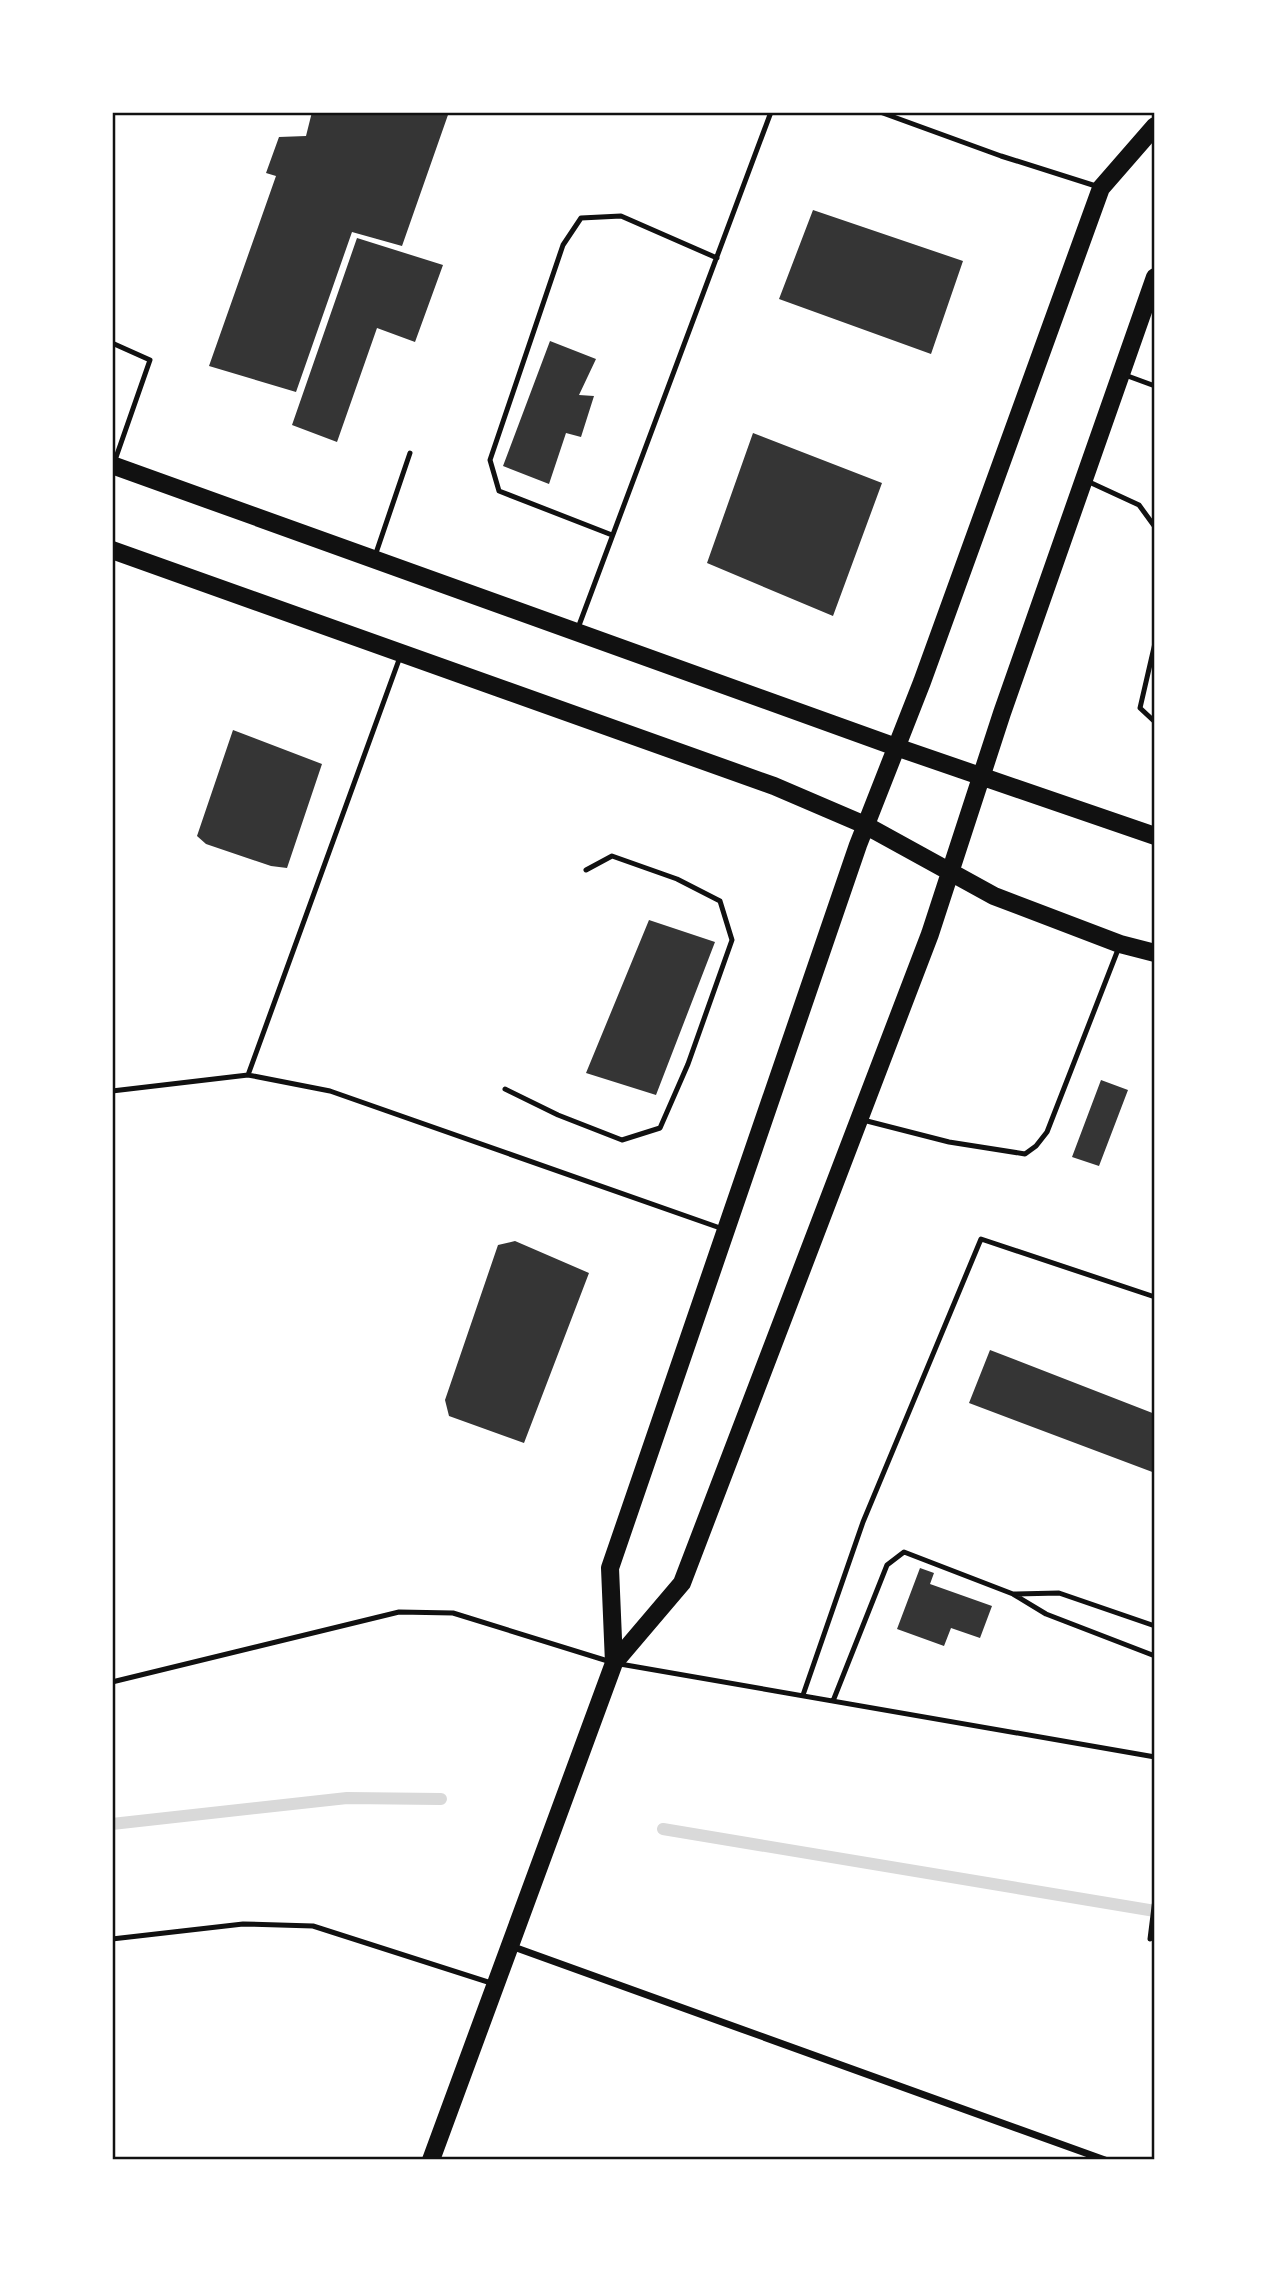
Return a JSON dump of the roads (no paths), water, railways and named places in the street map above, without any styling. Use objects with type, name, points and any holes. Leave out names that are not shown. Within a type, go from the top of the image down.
[{"type":"main road","points":[[614,1663],[610,1568],[865,825],[1101,188],[1155,126]]},
{"type":"main road","points":[[431,2160],[614,1663],[682,1583],[860,1119],[950,873],[1155,277]]},
{"type":"main road","points":[[112,466],[896,747],[1155,836]]},
{"type":"main road","points":[[112,550],[774,786],[865,825],[994,896],[1120,944],[1155,953]]},
{"type":"street","points":[[510,1946],[1105,2160]]},
{"type":"lane","points":[[577,631],[771,112]]},
{"type":"lane","points":[[880,112],[1001,156],[1101,188]]},
{"type":"lane","points":[[612,536],[499,491],[490,460],[563,245],[581,218],[621,216],[717,258]]},
{"type":"lane","points":[[112,343],[150,360],[112,466]]},
{"type":"lane","points":[[1121,373],[1155,386]]},
{"type":"lane","points":[[374,558],[410,453]]},
{"type":"lane","points":[[1084,480],[1139,506],[1155,527]]},
{"type":"lane","points":[[1155,643],[1140,708],[1155,722]]},
{"type":"lane","points":[[248,1075],[401,652]]},
{"type":"lane","points":[[505,1088],[558,1115],[622,1140],[660,1128],[688,1064],[732,940],[720,901],[677,879],[612,856],[586,870]]},
{"type":"lane","points":[[860,1119],[961,1144],[1025,1154],[1036,1146],[1047,1132],[1120,944]]},
{"type":"lane","points":[[112,1091],[248,1075],[330,1091],[725,1230]]},
{"type":"lane","points":[[803,1695],[863,1522],[981,1238],[1155,1297]]},
{"type":"lane","points":[[833,1701],[887,1565],[905,1552],[1013,1594],[1046,1614],[1155,1656]]},
{"type":"lane","points":[[1013,1594],[1059,1593],[1155,1626]]},
{"type":"lane","points":[[112,1682],[399,1612],[453,1613],[614,1663],[1155,1756]]},
{"type":"lane","points":[[1150,1939],[1155,1899]]},
{"type":"lane","points":[[112,1939],[243,1924],[313,1926],[495,1985]]},
{"type":"waterway","points":[[112,1824],[347,1798],[441,1799]]},
{"type":"waterway","points":[[663,1829],[1155,1911]]}]
